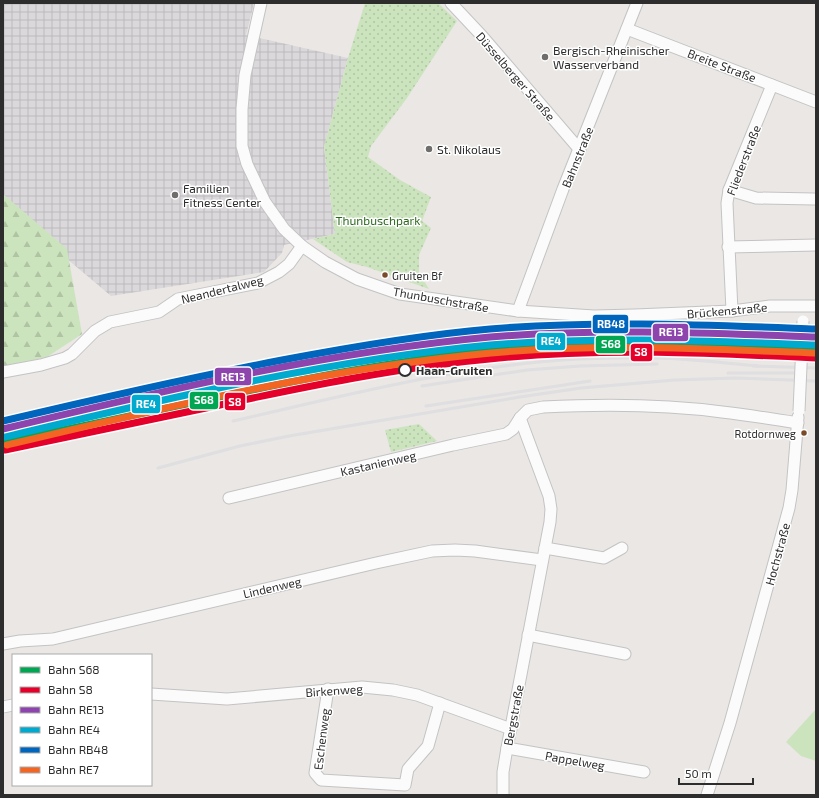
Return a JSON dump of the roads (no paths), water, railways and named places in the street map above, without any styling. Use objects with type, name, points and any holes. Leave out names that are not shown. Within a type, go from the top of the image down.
[{"type":"street","name":"Thunbuschstraße","points":[[261,3],[245,75],[242,109],[242,146],[253,180],[270,211],[284,229],[302,246],[325,262],[357,279],[400,294],[518,311]]},
{"type":"street","name":"Düsselberger Straße","points":[[450,3],[482,36],[580,150]]},
{"type":"street","name":"Bahnstraße","points":[[518,311],[563,189],[638,3]]},
{"type":"street","name":"Breite Straße","points":[[627,29],[816,102]]},
{"type":"street","name":"Fliederstraße","points":[[732,311],[728,248],[727,203],[729,190],[772,85]]},
{"type":"street","points":[[729,190],[756,198],[814,199]]},
{"type":"street","points":[[728,248],[816,245]]},
{"type":"street","name":"Neandertalweg","points":[[3,372],[41,365],[65,358],[72,354],[95,331],[110,322],[159,312],[178,299],[258,283],[279,272],[289,264],[302,246]]},
{"type":"street","name":"Brückenstraße","points":[[518,311],[594,316],[732,311],[770,306],[816,306]]},
{"type":"street","name":"Hochstraße","points":[[707,795],[730,723],[789,508],[792,490],[798,416],[804,306]]},
{"type":"street","points":[[520,418],[528,410],[543,407],[634,405],[798,416]]},
{"type":"street","name":"Kastanienweg","points":[[229,498],[453,445],[506,434],[513,429],[520,418]]},
{"type":"street","name":"Bergstraße","points":[[503,795],[503,772],[507,748],[550,522],[551,509],[549,496],[520,418]]},
{"type":"street","points":[[545,548],[604,558],[622,548]]},
{"type":"street","name":"Lindenweg","points":[[3,644],[20,641],[52,639],[376,562],[432,551],[475,551],[542,560]]},
{"type":"street","points":[[528,635],[625,654]]},
{"type":"street","name":"Birkenweg","points":[[152,694],[227,699],[362,687],[393,690],[416,695],[511,729]]},
{"type":"street","name":"Eschenweg","points":[[328,689],[315,773],[321,780],[405,785],[408,769],[428,746],[440,703]]},
{"type":"street","name":"Pappelweg","points":[[507,748],[644,772]]},
{"type":"railway","points":[[233,421],[405,382],[448,374],[535,362],[579,359],[648,358],[695,360],[758,366]]},
{"type":"railway","points":[[422,386],[527,370],[580,366],[657,364]]},
{"type":"railway","points":[[753,366],[816,368]]},
{"type":"railway","points":[[728,373],[796,373]]},
{"type":"railway","points":[[158,468],[240,446],[289,436],[581,388],[675,380],[735,378],[816,381]]},
{"type":"railway","points":[[426,406],[590,381]]},
{"type":"rail line","name":"RB48","points":[[3,421],[142,389],[282,360],[386,342],[490,329],[531,326],[612,324],[816,329]]},
{"type":"rail line","name":"RE13","points":[[3,429],[245,374],[367,352],[490,337],[531,334],[612,332],[816,337]]},
{"type":"rail line","name":"RE4","points":[[5,437],[246,382],[368,360],[490,345],[531,342],[612,340],[816,345]]},
{"type":"rail line","name":"S68","points":[[3,442],[314,377],[388,364],[461,354],[538,347],[617,344],[697,345],[816,350]]},
{"type":"rail line","name":"RE7","points":[[7,445],[248,390],[369,368],[491,353],[572,348],[653,348],[815,353]]},
{"type":"rail line","name":"S8","points":[[5,450],[315,385],[388,372],[462,362],[538,355],[617,352],[697,353],[816,358]]},
{"type":"place","name":"Bergisch-Rheinischer Wasserverband","points":[[545,57]]},
{"type":"place","name":"St. Nikolaus","points":[[429,149]]},
{"type":"place","name":"Familien Fitness Center","points":[[175,195]]},
{"type":"place","name":"Gruiten Bf","points":[[385,275]]},
{"type":"place","name":"Haan-Gruiten","points":[[405,370]]},
{"type":"place","name":"Rotdornweg","points":[[804,433]]},
{"type":"park label","name":"Thunbuschpark","points":[[378,220]]}]
